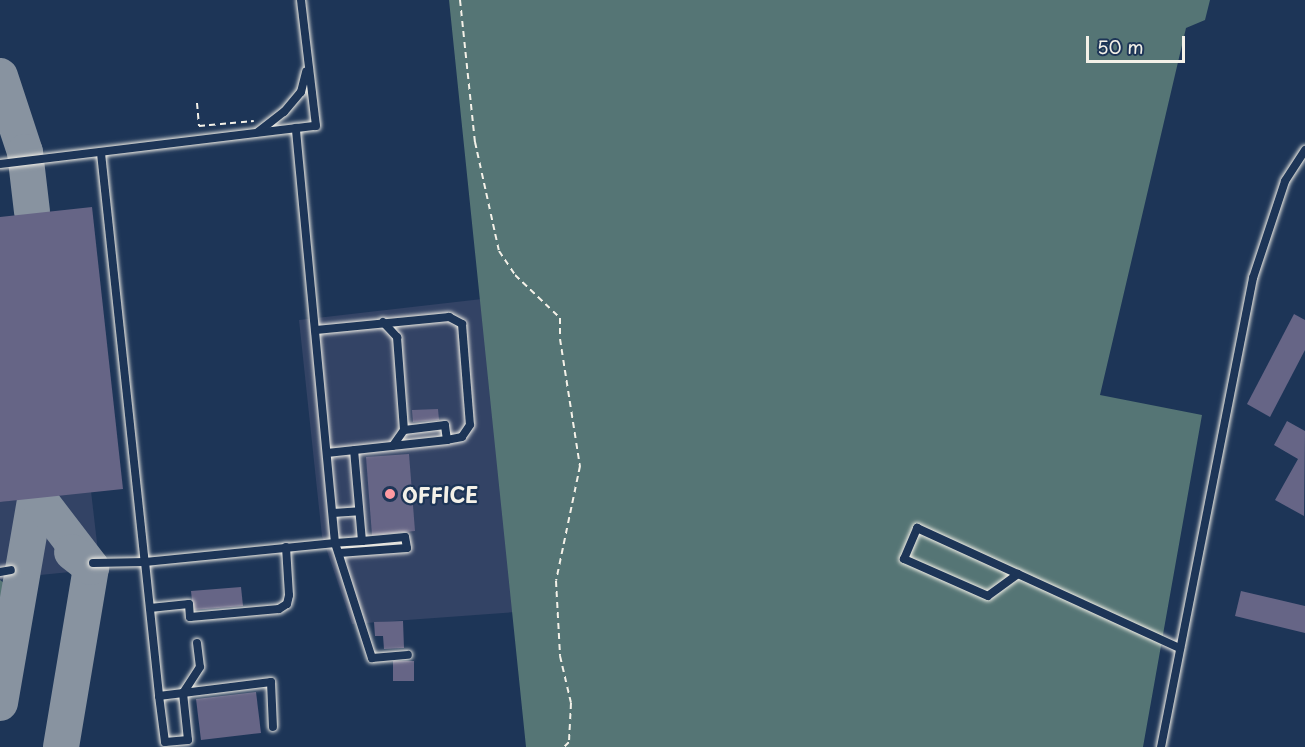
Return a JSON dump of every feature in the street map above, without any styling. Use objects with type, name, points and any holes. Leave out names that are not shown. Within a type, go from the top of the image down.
[{"type":"lane","points":[[0,164],[316,126],[307,66],[301,0]]},
{"type":"lane","points":[[257,133],[284,112],[301,92],[307,66]]},
{"type":"lane","points":[[296,128],[335,543],[372,658],[408,655]]},
{"type":"lane","points":[[1161,747],[1253,278],[1285,181],[1305,150]]},
{"type":"lane","points":[[101,153],[165,742],[188,740],[183,693],[200,667],[197,643]]},
{"type":"lane","points":[[316,330],[449,317],[462,324],[470,425],[462,437],[327,453]]},
{"type":"lane","points":[[383,322],[397,337],[404,430],[401,439],[392,446]]},
{"type":"lane","points":[[404,430],[445,425],[447,440]]},
{"type":"lane","points":[[354,450],[362,541]]},
{"type":"lane","points":[[333,513],[359,511]]},
{"type":"lane","points":[[1018,574],[988,596],[904,559],[917,528],[1018,574],[1180,648]]},
{"type":"lane","points":[[93,563],[145,562],[405,537],[407,548],[339,553]]},
{"type":"lane","points":[[150,608],[189,604],[190,616],[279,609],[286,604],[289,595],[286,547]]},
{"type":"lane","points":[[0,572],[11,570]]},
{"type":"lane","points":[[159,696],[271,682],[273,727]]},
{"type":"path","points":[[460,0],[475,142],[499,251],[516,275],[560,318],[560,339],[580,466],[556,581],[560,656],[572,703],[569,742],[564,747]]},
{"type":"path","points":[[197,103],[199,126],[255,120]]},
{"type":"shaded area","points":[[482,299],[516,612],[352,624],[322,536],[299,320]]},
{"type":"shaded area","points":[[91,491],[100,569],[0,579],[0,502]]},
{"type":"green space","points":[[449,0],[1210,0],[1205,20],[1186,28],[1100,395],[1202,415],[1143,747],[526,747]]},
{"type":"green space","points":[[0,580],[12,589],[0,656]]},
{"type":"building","points":[[92,207],[123,489],[0,502],[0,217]]},
{"type":"building","points":[[1294,314],[1305,320],[1305,350],[1270,417],[1247,404]]},
{"type":"building","points":[[438,409],[439,420],[413,422],[412,410]]},
{"type":"building","points":[[1287,421],[1305,431],[1304,516],[1275,500],[1298,459],[1274,445]]},
{"type":"building","name":"OFFICE","points":[[409,454],[415,531],[372,535],[366,457]]},
{"type":"building","points":[[241,587],[243,606],[193,610],[191,591]]},
{"type":"building","points":[[1241,591],[1305,606],[1305,633],[1235,616]]},
{"type":"building","points":[[403,621],[404,648],[384,649],[383,636],[375,636],[374,622]]},
{"type":"building","points":[[393,661],[414,661],[414,681],[393,681]]},
{"type":"building","points":[[256,692],[261,733],[201,740],[196,699]]},
{"type":"taxiway","points":[[0,76],[25,152],[32,212]]},
{"type":"taxiway","points":[[0,703],[36,495],[91,567]]},
{"type":"taxiway","points":[[61,747],[91,567],[72,552]]},
{"type":"place","name":"OFFICE","points":[[390,494]]}]
